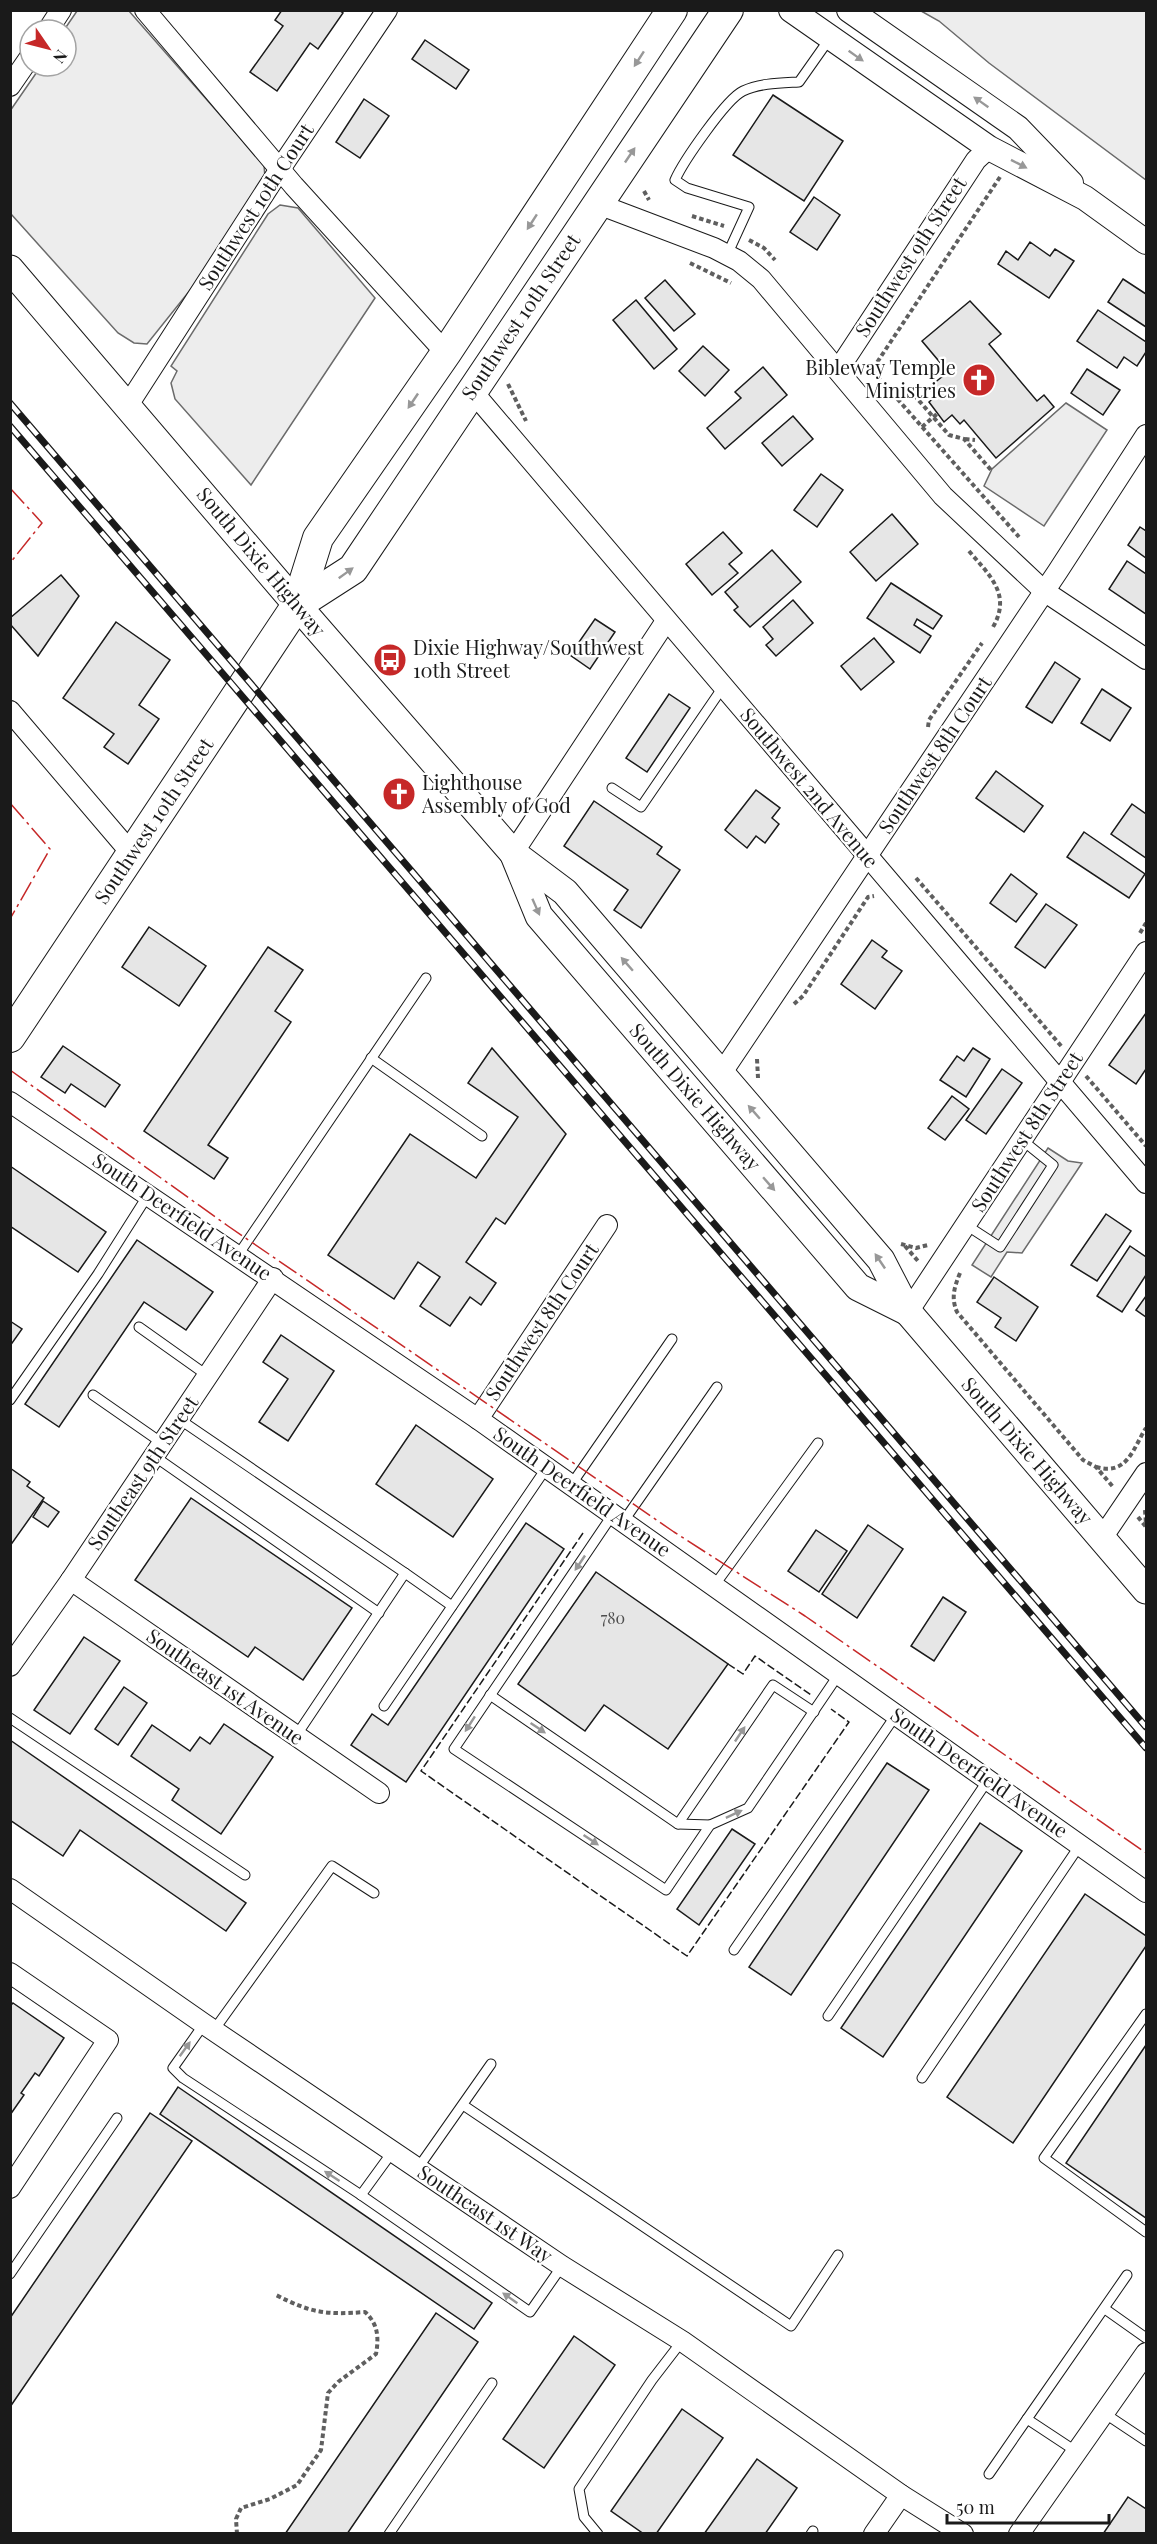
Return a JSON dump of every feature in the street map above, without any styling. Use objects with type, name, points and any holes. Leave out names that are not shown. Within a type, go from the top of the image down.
[{"type":"main road","name":"Southwest 10th Street","points":[[10,1037],[297,605],[318,538],[446,353],[672,10]]},
{"type":"main road","name":"Southwest 10th Street","points":[[297,605],[353,569],[728,10]]},
{"type":"main road","name":"South Dixie Highway","points":[[10,268],[297,605],[513,853],[565,892],[722,1074],[881,1260],[908,1312],[1146,1590]]},
{"type":"main road","name":"South Dixie Highway","points":[[513,853],[539,916],[858,1287],[908,1312]]},
{"type":"street","points":[[145,10],[280,169],[446,353]]},
{"type":"street","name":"Southwest 10th Court","points":[[128,405],[280,169],[387,10]]},
{"type":"street","points":[[791,10],[989,148],[1085,198],[1146,242]]},
{"type":"street","points":[[849,10],[1018,128],[1085,198]]},
{"type":"street","name":"Southwest 9th Street","points":[[838,370],[976,160],[989,148]]},
{"type":"street","points":[[598,204],[728,255],[761,279],[943,496],[1044,591],[1146,659]]},
{"type":"street","name":"Southwest 2nd Avenue","points":[[472,391],[1146,1183]]},
{"type":"street","name":"Southwest 8th Court","points":[[722,1074],[1146,435]]},
{"type":"street","points":[[513,853],[666,621]]},
{"type":"street","points":[[10,711],[132,854]]},
{"type":"street","name":"Southwest 8th Street","points":[[908,1312],[1146,952]]},
{"type":"street","name":"South Deerfield Avenue","points":[[10,1102],[478,1419],[1146,1892]]},
{"type":"street","name":"Southwest 8th Court","points":[[478,1419],[607,1225]]},
{"type":"street","name":"Southeast 9th Street","points":[[10,1666],[71,1580],[273,1278]]},
{"type":"street","points":[[1102,1538],[1146,1473]]},
{"type":"street","name":"Southeast 1st Avenue","points":[[71,1580],[379,1793]]},
{"type":"street","name":"Southeast 1st Way","points":[[10,1889],[562,2266],[682,2342],[901,2495],[963,2534]]},
{"type":"street","points":[[10,1973],[108,2040],[10,2188]]},
{"type":"street","points":[[1019,2534],[1146,2353]]},
{"type":"street","points":[[874,2534],[901,2495]]},
{"type":"lane","points":[[728,255],[749,207],[687,188],[675,180],[681,168],[721,113],[742,91],[772,83],[799,82],[830,38]]},
{"type":"lane","points":[[612,788],[641,807],[723,687]]},
{"type":"lane","points":[[238,1255],[426,978]]},
{"type":"lane","points":[[371,1058],[482,1136]]},
{"type":"lane","points":[[966,1225],[1000,1247],[1053,1165],[1022,1140]]},
{"type":"lane","points":[[10,1400],[98,1274],[148,1195]]},
{"type":"lane","points":[[139,1327],[208,1376]]},
{"type":"lane","points":[[572,1485],[672,1339]]},
{"type":"lane","points":[[710,1825],[666,1890],[454,1749],[490,1695],[618,1518],[717,1387]]},
{"type":"lane","points":[[93,1395],[158,1450],[379,1613]]},
{"type":"lane","points":[[179,1419],[452,1606]]},
{"type":"lane","points":[[714,1586],[818,1443]]},
{"type":"lane","points":[[384,1706],[547,1467]]},
{"type":"lane","points":[[296,1736],[405,1573]]},
{"type":"lane","points":[[490,1695],[678,1824],[710,1825],[748,1808],[839,1674]]},
{"type":"lane","points":[[678,1824],[773,1685],[814,1712]]},
{"type":"lane","points":[[734,1950],[896,1714]]},
{"type":"lane","points":[[10,1718],[245,1875]]},
{"type":"lane","points":[[828,2016],[988,1780]]},
{"type":"lane","points":[[922,2078],[1080,1845]]},
{"type":"lane","points":[[374,1893],[332,1866],[209,2027],[173,2068],[183,2078],[361,2195],[530,2312],[562,2266]]},
{"type":"lane","points":[[1146,2014],[1044,2157],[1146,2232]]},
{"type":"lane","points":[[418,2168],[491,2064]]},
{"type":"lane","points":[[463,2105],[791,2326],[838,2255]]},
{"type":"lane","points":[[10,2274],[117,2118]]},
{"type":"lane","points":[[361,2195],[393,2151]]},
{"type":"lane","points":[[988,2474],[1127,2275]]},
{"type":"lane","points":[[1105,2309],[1146,2338]]},
{"type":"lane","points":[[598,2534],[584,2517],[579,2489],[652,2380],[682,2342]]},
{"type":"lane","points":[[388,2534],[492,2383]]},
{"type":"lane","points":[[1104,2413],[1146,2441]]},
{"type":"lane","points":[[1027,2419],[1077,2452]]},
{"type":"path","points":[[1001,177],[872,370],[1020,538]]},
{"type":"path","points":[[687,261],[733,284]]},
{"type":"path","points":[[914,395],[949,435],[975,440]]},
{"type":"path","points":[[922,427],[938,413]]},
{"type":"path","points":[[964,439],[991,470]]},
{"type":"path","points":[[927,731],[929,720],[1000,615],[999,592],[992,578],[962,543]]},
{"type":"path","points":[[911,872],[1146,1146]]},
{"type":"path","points":[[790,1007],[803,996],[868,897],[873,895],[880,904]]},
{"type":"path","points":[[759,1051],[756,1076],[759,1082]]},
{"type":"path","points":[[894,1242],[916,1248],[930,1244],[936,1239]]},
{"type":"path","points":[[969,1328],[1083,1460],[1105,1470],[1121,1465],[1130,1457],[1146,1428]]},
{"type":"path","points":[[1096,1467],[1146,1526]]},
{"type":"path","points":[[1146,1504],[1146,1526]]},
{"type":"path","points":[[237,2534],[236,2518],[241,2508],[270,2499],[297,2485],[321,2450],[328,2393],[338,2382],[376,2354],[379,2340],[374,2321],[365,2312],[331,2315],[299,2307],[276,2295]]},
{"type":"shaded area","points":[[77,11],[129,11],[264,165],[265,178],[195,284],[147,344],[134,343],[118,333],[11,214],[10,111],[33,78],[78,78],[78,18],[72,18]]},
{"type":"shaded area","points":[[921,11],[1146,11],[1146,180],[989,63],[939,21]]},
{"type":"shaded area","points":[[280,205],[298,208],[375,298],[251,485],[175,399],[171,383],[177,371],[171,366],[268,214]]},
{"type":"shaded area","points":[[1066,403],[1107,430],[1044,526],[984,486],[992,469]]},
{"type":"shaded area","points":[[1048,1148],[1068,1161],[1082,1163],[1022,1253],[1007,1252],[991,1277],[972,1265]]},
{"type":"building","points":[[282,10],[339,10],[343,13],[318,49],[310,43],[277,91],[250,72],[283,26],[275,20]]},
{"type":"building","points":[[425,40],[469,70],[456,89],[412,59]]},
{"type":"building","points":[[773,95],[843,141],[804,201],[733,155]]},
{"type":"building","points":[[364,99],[389,116],[360,158],[336,142]]},
{"type":"building","points":[[814,197],[840,215],[817,250],[790,232]]},
{"type":"building","points":[[1030,242],[1050,256],[1055,249],[1074,261],[1049,298],[998,264],[1006,251],[1018,260]]},
{"type":"building","points":[[1123,279],[1146,294],[1146,327],[1108,302]]},
{"type":"building","points":[[665,280],[695,314],[674,331],[645,298]]},
{"type":"building","points":[[636,300],[677,349],[654,369],[613,320]]},
{"type":"building","name":"Bibleway Temple Ministries","points":[[970,301],[1001,334],[989,344],[1037,401],[1044,395],[1054,407],[996,458],[964,420],[960,424],[952,415],[944,422],[929,402],[936,396],[928,388],[948,372],[922,341]]},
{"type":"building","points":[[1098,310],[1146,342],[1146,352],[1137,366],[1124,357],[1117,368],[1077,341]]},
{"type":"building","points":[[703,346],[729,370],[705,396],[679,371]]},
{"type":"building","points":[[763,367],[787,395],[725,449],[707,428],[741,398],[735,392]]},
{"type":"building","points":[[1087,369],[1120,390],[1103,415],[1071,393]]},
{"type":"building","points":[[793,416],[813,439],[782,466],[762,443]]},
{"type":"building","points":[[821,474],[843,490],[817,527],[794,510]]},
{"type":"building","points":[[892,514],[918,544],[876,581],[850,552]]},
{"type":"building","points":[[1140,527],[1146,531],[1146,558],[1128,545]]},
{"type":"building","points":[[723,532],[742,553],[729,564],[738,573],[712,595],[686,564]]},
{"type":"building","points":[[772,550],[801,582],[750,627],[734,610],[738,607],[725,592]]},
{"type":"building","points":[[1127,561],[1146,574],[1146,614],[1109,589]]},
{"type":"building","points":[[61,575],[79,596],[38,656],[10,624],[10,618]]},
{"type":"building","points":[[891,583],[942,616],[933,629],[917,619],[914,625],[931,636],[920,653],[867,618]]},
{"type":"building","points":[[793,600],[813,623],[776,656],[766,645],[773,639],[763,627]]},
{"type":"building","points":[[595,619],[615,632],[590,669],[570,655]]},
{"type":"building","points":[[116,622],[170,660],[139,705],[159,719],[128,764],[104,747],[114,734],[63,698]]},
{"type":"building","points":[[874,638],[894,662],[861,690],[841,666]]},
{"type":"building","points":[[1055,662],[1080,679],[1052,723],[1026,707]]},
{"type":"building","points":[[1102,689],[1131,708],[1110,741],[1081,723]]},
{"type":"building","points":[[669,694],[690,708],[647,772],[626,758]]},
{"type":"building","points":[[996,771],[1043,806],[1024,832],[976,798]]},
{"type":"building","points":[[756,790],[780,808],[772,818],[779,824],[765,843],[756,836],[747,848],[725,830]]},
{"type":"building","points":[[594,801],[662,847],[657,854],[680,870],[641,928],[614,910],[628,890],[564,846]]},
{"type":"building","points":[[1132,804],[1146,814],[1146,858],[1111,834]]},
{"type":"building","points":[[1084,832],[1145,874],[1129,898],[1067,857]]},
{"type":"building","points":[[1011,874],[1037,894],[1016,922],[990,903]]},
{"type":"building","points":[[1046,904],[1077,925],[1045,968],[1015,947]]},
{"type":"building","points":[[149,927],[206,966],[179,1006],[122,967]]},
{"type":"building","points":[[872,940],[887,951],[882,957],[902,971],[875,1009],[841,984]]},
{"type":"building","points":[[268,947],[303,970],[275,1011],[291,1022],[208,1145],[228,1158],[214,1179],[144,1131]]},
{"type":"building","points":[[1146,1013],[1146,1069],[1136,1084],[1109,1065]]},
{"type":"building","points":[[63,1046],[120,1085],[105,1107],[71,1084],[65,1093],[41,1077]]},
{"type":"building","points":[[492,1048],[566,1134],[505,1224],[496,1218],[466,1262],[496,1283],[481,1305],[470,1297],[450,1326],[420,1306],[440,1277],[418,1262],[394,1299],[328,1255],[410,1134],[476,1178],[518,1117],[468,1083]]},
{"type":"building","points":[[973,1048],[990,1059],[966,1097],[940,1080],[957,1056],[964,1061]]},
{"type":"building","points":[[1002,1069],[1022,1083],[986,1134],[966,1120]]},
{"type":"building","points":[[952,1096],[969,1109],[945,1140],[928,1128]]},
{"type":"building","points":[[10,1166],[106,1232],[78,1272],[10,1226]]},
{"type":"building","points":[[1106,1214],[1131,1231],[1097,1281],[1071,1265]]},
{"type":"building","points":[[137,1240],[213,1292],[186,1330],[144,1302],[59,1427],[25,1404]]},
{"type":"building","points":[[1130,1246],[1146,1257],[1146,1275],[1122,1312],[1097,1296]]},
{"type":"building","points":[[994,1277],[1038,1307],[1016,1341],[995,1327],[1001,1318],[977,1302]]},
{"type":"building","points":[[1146,1296],[1146,1317],[1136,1310]]},
{"type":"building","points":[[10,1321],[22,1329],[10,1346]]},
{"type":"building","points":[[281,1335],[334,1371],[288,1441],[259,1422],[288,1379],[263,1362]]},
{"type":"building","points":[[416,1425],[493,1479],[453,1537],[376,1484]]},
{"type":"building","points":[[10,1468],[30,1482],[27,1486],[44,1498],[10,1546]]},
{"type":"building","points":[[191,1498],[352,1608],[303,1680],[255,1647],[248,1657],[135,1580]]},
{"type":"building","points":[[43,1501],[59,1512],[48,1527],[33,1517]]},
{"type":"building","points":[[526,1523],[564,1549],[406,1782],[351,1745],[372,1714],[388,1725]]},
{"type":"building","points":[[868,1525],[903,1549],[857,1618],[822,1594]]},
{"type":"building","points":[[816,1530],[847,1551],[819,1592],[788,1571]]},
{"type":"building","points":[[596,1572],[728,1664],[668,1749],[604,1705],[585,1731],[518,1684]]},
{"type":"building","points":[[943,1597],[966,1612],[934,1661],[911,1646]]},
{"type":"building","points":[[84,1637],[120,1661],[70,1734],[34,1710]]},
{"type":"building","points":[[124,1687],[147,1703],[118,1745],[95,1729]]},
{"type":"building","points":[[224,1724],[273,1757],[221,1834],[172,1800],[179,1789],[131,1756],[152,1725],[190,1751],[200,1737],[210,1744]]},
{"type":"building","points":[[10,1740],[246,1903],[226,1931],[80,1830],[63,1856],[10,1820]]},
{"type":"building","points":[[887,1763],[929,1790],[791,1995],[749,1967]]},
{"type":"building","points":[[980,1823],[1022,1851],[883,2057],[841,2028]]},
{"type":"building","points":[[732,1829],[755,1844],[699,1925],[677,1909]]},
{"type":"building","points":[[1085,1894],[1146,1936],[1146,1946],[1013,2143],[947,2097]]},
{"type":"building","points":[[13,2003],[64,2038],[39,2076],[35,2073],[21,2093],[24,2095],[10,2115],[10,2006]]},
{"type":"building","points":[[1146,2045],[1146,2218],[1066,2163]]},
{"type":"building","points":[[178,2087],[492,2303],[474,2329],[160,2114]]},
{"type":"building","points":[[150,2113],[192,2141],[10,2407],[10,2318]]},
{"type":"building","points":[[436,2313],[478,2342],[347,2534],[285,2534]]},
{"type":"building","points":[[574,2336],[615,2365],[544,2468],[503,2439]]},
{"type":"building","points":[[682,2409],[723,2438],[656,2534],[644,2534],[611,2511]]},
{"type":"building","points":[[757,2459],[797,2488],[765,2534],[704,2534]]},
{"type":"building","points":[[1128,2497],[1146,2509],[1146,2534],[1103,2534]]},
{"type":"railway","points":[[10,403],[1146,1727]]},
{"type":"railway","points":[[10,426],[1146,1748]]},
{"type":"fence","points":[[583,1533],[421,1771],[687,1956],[849,1722],[831,1709]]},
{"type":"fence","points":[[728,1664],[743,1674],[755,1656],[811,1695]]},
{"type":"power","points":[[10,488],[42,523],[10,563]]},
{"type":"power","points":[[10,803],[50,849],[10,919]]},
{"type":"power","points":[[10,1070],[228,1226],[674,1532],[805,1616],[1146,1853]]},
{"type":"place","name":"Bibleway Temple Ministries","points":[[979,380]]},
{"type":"place","name":"Dixie Highway/Southwest 10th Street","points":[[390,660]]},
{"type":"place","name":"Lighthouse Assembly of God","points":[[399,794]]}]
